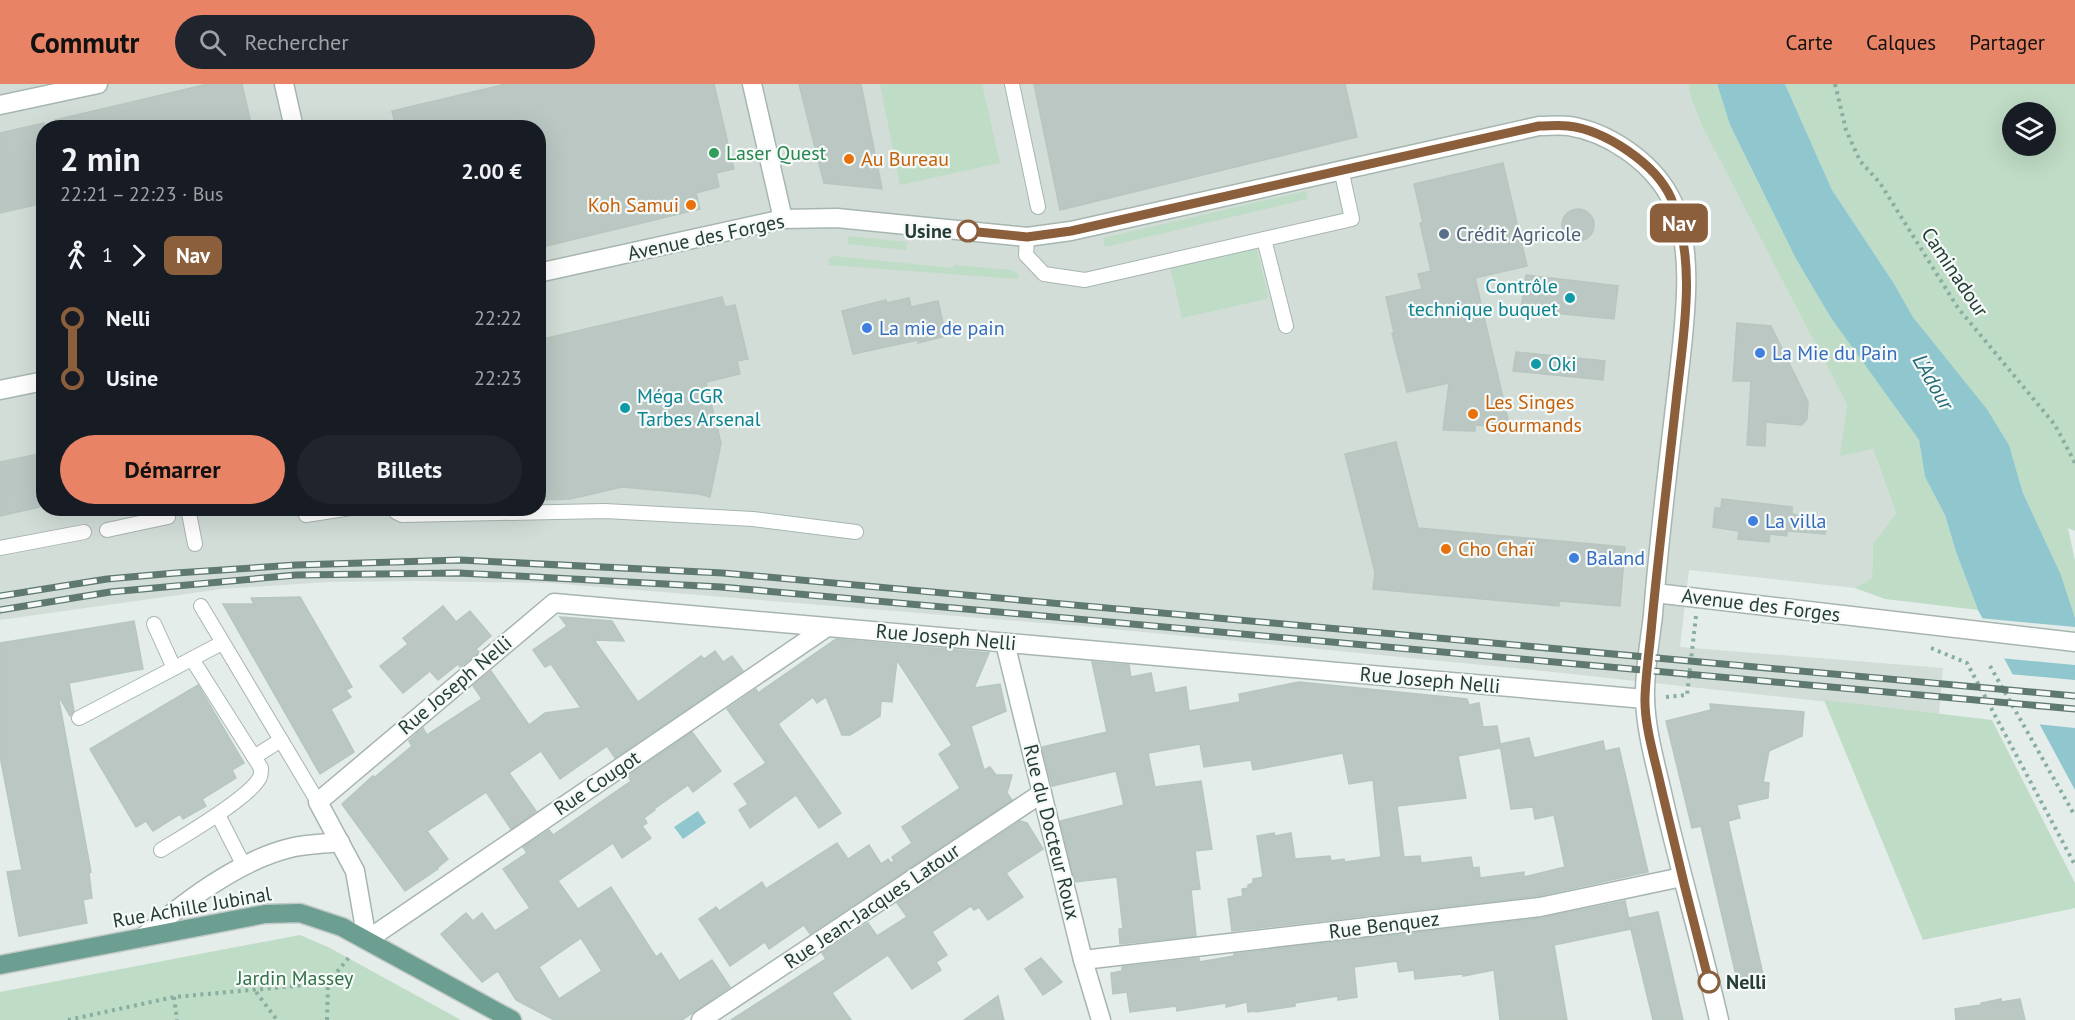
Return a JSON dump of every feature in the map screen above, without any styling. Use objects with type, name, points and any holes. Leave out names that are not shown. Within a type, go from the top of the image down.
[{"type":"main road","name":"Rue Achille Jubinal","points":[[0,965],[265,914],[300,913],[342,927],[512,1020]]},
{"type":"street","points":[[0,105],[98,84]]},
{"type":"street","points":[[284,84],[292,120]]},
{"type":"street","points":[[752,84],[783,219]]},
{"type":"street","name":"Avenue des Forges","points":[[546,271],[783,219],[837,218],[1027,237],[1071,231],[1539,126],[1570,126],[1602,136],[1631,153],[1654,174],[1670,195],[1685,250],[1687,279],[1681,352],[1654,593],[2075,642]]},
{"type":"street","points":[[0,390],[36,383]]},
{"type":"street","points":[[1654,593],[1645,699],[1652,747],[1682,877],[1719,1020]]},
{"type":"street","name":"Rue Joseph Nelli","points":[[318,802],[554,603],[1645,699]]},
{"type":"street","name":"Rue Cougot","points":[[367,940],[827,627]]},
{"type":"street","name":"Rue du Docteur Roux","points":[[1005,643],[1083,960],[1101,1020]]},
{"type":"street","name":"Rue Jean-Jacques Latour","points":[[701,1020],[1042,793]]},
{"type":"street","points":[[318,802],[356,871],[367,940]]},
{"type":"street","points":[[142,938],[167,917],[243,864],[291,848],[340,842]]},
{"type":"street","name":"Rue Benquez","points":[[1083,960],[1540,907],[1682,877]]},
{"type":"lane","points":[[1012,84],[1038,207]]},
{"type":"lane","points":[[1027,237],[1026,255],[1044,274],[1085,280],[1352,219],[1341,169]]},
{"type":"lane","points":[[1264,239],[1286,326]]},
{"type":"lane","points":[[546,512],[605,511],[753,519],[856,532]]},
{"type":"lane","points":[[107,530],[168,516]]},
{"type":"lane","points":[[190,516],[195,544]]},
{"type":"lane","points":[[0,548],[84,532]]},
{"type":"lane","points":[[201,606],[318,802]]},
{"type":"lane","points":[[154,624],[174,668]]},
{"type":"lane","points":[[79,718],[222,643]]},
{"type":"lane","points":[[161,850],[218,815],[261,777],[261,768],[192,659]]},
{"type":"lane","points":[[254,757],[281,741]]},
{"type":"lane","points":[[218,815],[243,864]]},
{"type":"path","name":"Caminadour","points":[[1835,84],[1846,130],[1860,161],[1880,183],[1958,309],[2055,425],[2075,463]]},
{"type":"path","points":[[1687,695],[1698,598]]},
{"type":"path","points":[[1967,663],[2075,865]]},
{"type":"path","points":[[1990,666],[2075,816]]},
{"type":"path","points":[[327,1020],[328,983],[342,964]]},
{"type":"path","points":[[68,1020],[174,998],[328,983]]},
{"type":"path","points":[[256,991],[278,1020]]},
{"type":"path","points":[[174,998],[177,1020]]},
{"type":"shaded area","points":[[0,84],[1688,84],[1701,124],[1847,405],[1841,455],[1873,449],[1896,513],[1873,544],[1872,578],[1855,588],[1689,570],[1680,647],[1943,668],[1939,714],[1544,671],[1081,626],[550,583],[328,582],[222,589],[0,620]]},
{"type":"green space","points":[[880,84],[982,84],[1000,163],[900,185]]},
{"type":"green space","points":[[1688,84],[1717,84],[1730,125],[1796,259],[1831,318],[1919,440],[1925,477],[1945,515],[1978,610],[1885,599],[1855,588],[1872,578],[1873,544],[1896,513],[1873,449],[1840,456],[1847,405],[1701,124]]},
{"type":"green space","points":[[1785,84],[2075,84],[2075,531],[2068,528],[2075,561],[2075,618],[2061,575],[2023,493],[2009,445],[1987,409],[1913,317],[1893,282],[1832,190]]},
{"type":"green space","points":[[1306,191],[1308,199],[1105,247],[1103,238]]},
{"type":"green space","points":[[848,236],[907,242],[906,250],[848,244]]},
{"type":"green space","points":[[1256,245],[1268,296],[1266,299],[1182,318],[1170,266]]},
{"type":"green space","points":[[834,256],[953,268],[954,265],[1012,270],[1019,275],[1018,279],[828,265],[829,259]]},
{"type":"green space","points":[[1824,700],[1992,720],[2075,883],[2075,908],[1923,940]]},
{"type":"green space","name":"Jardin Massey","points":[[300,935],[330,948],[461,1020],[0,1020],[0,992]]},
{"type":"water","name":"L'Adour","points":[[1717,84],[1785,84],[1832,190],[1893,282],[1913,317],[1987,409],[2009,445],[2023,493],[2061,575],[2075,618],[2075,790],[1978,610],[1945,515],[1925,477],[1919,440],[1831,318],[1796,259],[1730,125]]},
{"type":"water","points":[[698,811],[706,823],[683,839],[674,827]]},
{"type":"pier","points":[[1979,618],[2075,627],[2075,665],[2000,658]]},
{"type":"pier","points":[[2009,674],[2075,680],[2075,728],[2036,724]]},
{"type":"building","points":[[208,84],[242,84],[250,120],[55,120]]},
{"type":"building","points":[[506,84],[714,84],[734,169],[716,173],[719,187],[696,193],[700,209],[546,246],[546,120],[394,120],[392,111]]},
{"type":"building","points":[[799,84],[861,84],[882,189],[824,183]]},
{"type":"building","points":[[1034,84],[1345,84],[1357,137],[1060,210]]},
{"type":"building","points":[[36,125],[36,205],[0,213],[0,133]]},
{"type":"building","points":[[1503,163],[1527,266],[1475,278],[1510,428],[1475,425],[1475,431],[1443,430],[1449,383],[1407,392],[1392,333],[1394,333],[1386,297],[1422,289],[1418,274],[1431,271],[1414,184]]},
{"type":"building","points":[[1578,209],[1589,214],[1594,225],[1589,236],[1578,241],[1567,236],[1562,225],[1567,214]]},
{"type":"building","name":"Contrôle technique buquet","points":[[1526,275],[1618,286],[1614,319],[1521,310]]},
{"type":"building","name":"Méga CGR Tarbes Arsenal","points":[[722,297],[725,307],[735,305],[748,359],[737,361],[740,374],[706,382],[721,443],[710,497],[622,487],[570,499],[546,500],[546,338]]},
{"type":"building","points":[[909,298],[911,307],[938,301],[946,336],[853,354],[842,311],[886,300],[887,303]]},
{"type":"building","name":"La Mie du Pain","points":[[1737,323],[1771,326],[1808,402],[1807,419],[1802,425],[1766,422],[1765,446],[1747,445],[1751,381],[1733,381]]},
{"type":"building","points":[[1516,352],[1605,361],[1603,380],[1513,371]]},
{"type":"building","points":[[1396,442],[1418,528],[1625,547],[1620,606],[1559,601],[1559,606],[1373,589],[1375,572],[1345,454]]},
{"type":"building","points":[[36,455],[36,508],[0,516],[0,462]]},
{"type":"building","points":[[1722,499],[1792,507],[1792,514],[1827,521],[1825,534],[1787,531],[1787,536],[1770,534],[1769,542],[1738,539],[1739,531],[1713,527],[1715,508],[1721,508]]},
{"type":"building","points":[[300,597],[352,687],[346,690],[351,697],[331,709],[354,752],[320,774],[223,604],[254,604],[251,598]]},
{"type":"building","points":[[443,606],[456,622],[470,611],[491,636],[476,649],[479,652],[460,667],[458,664],[438,680],[430,671],[403,693],[380,666],[408,644],[403,638]]},
{"type":"building","points":[[560,617],[612,621],[624,641],[594,640],[638,702],[701,656],[704,659],[715,651],[723,662],[732,656],[743,671],[615,758],[607,746],[560,779],[541,751],[509,773],[536,811],[511,829],[486,792],[427,831],[448,859],[438,869],[405,891],[342,804],[412,746],[409,741],[423,728],[427,735],[482,699],[473,686],[491,671],[529,725],[545,713],[581,708],[551,664],[545,667],[533,650],[567,626]]},
{"type":"building","points":[[134,621],[143,669],[69,683],[74,711],[70,716],[58,695],[91,872],[89,873],[92,898],[83,900],[87,923],[19,936],[7,872],[22,870],[0,756],[0,643]]},
{"type":"building","points":[[836,639],[989,653],[974,688],[1000,684],[1006,711],[971,726],[984,770],[990,767],[996,775],[1012,775],[1007,793],[1012,800],[810,934],[804,925],[769,949],[765,942],[730,966],[699,919],[716,907],[719,911],[762,882],[766,889],[837,843],[848,859],[869,845],[881,864],[888,859],[891,863],[894,861],[892,857],[912,843],[902,827],[960,788],[939,754],[952,745],[897,660],[892,702],[881,701],[880,716],[850,735],[842,735],[826,697],[817,703],[813,697],[778,724],[841,813],[819,828],[796,795],[750,828],[739,810],[748,804],[734,784],[766,763],[727,709],[756,689],[758,693]]},
{"type":"building","points":[[1092,662],[1129,665],[1131,677],[1151,673],[1155,693],[1186,687],[1189,711],[1240,702],[1239,694],[1299,682],[1467,699],[1469,705],[1479,703],[1483,727],[1497,726],[1500,744],[1529,738],[1534,758],[1603,741],[1605,751],[1619,748],[1648,872],[1538,896],[1232,931],[1228,899],[1243,896],[1242,889],[1248,888],[1248,885],[1253,883],[1253,879],[1263,877],[1257,836],[1291,833],[1295,859],[1330,856],[1331,861],[1344,859],[1345,862],[1381,857],[1373,780],[1349,784],[1343,753],[1253,770],[1251,760],[1204,767],[1200,744],[1148,753],[1155,787],[1201,781],[1212,849],[1195,851],[1200,889],[1191,890],[1196,936],[1120,944],[1119,929],[1123,929],[1117,877],[1075,882],[1060,821],[1124,805],[1116,771],[1052,786],[1042,747],[1107,732]],"holes":[[[1501,748],[1511,809],[1533,807],[1535,819],[1554,815],[1565,867],[1524,877],[1524,872],[1480,878],[1479,867],[1473,868],[1471,857],[1421,863],[1420,856],[1404,857],[1397,806],[1466,798],[1458,756]]]},
{"type":"building","points":[[198,685],[244,763],[232,770],[236,778],[202,799],[206,806],[183,819],[180,814],[153,831],[146,821],[136,827],[90,749]]},
{"type":"building","points":[[1710,704],[1804,712],[1802,736],[1769,751],[1763,782],[1769,783],[1768,798],[1737,805],[1740,818],[1728,821],[1764,979],[1738,984],[1701,826],[1692,828],[1666,721],[1711,710]]},
{"type":"building","points":[[692,732],[721,771],[693,792],[688,785],[654,809],[644,818],[647,823],[642,826],[651,838],[622,858],[613,843],[558,881],[578,909],[611,887],[656,957],[661,953],[679,981],[712,960],[730,987],[682,1020],[554,1020],[516,1000],[498,971],[482,982],[441,934],[466,913],[473,921],[482,913],[495,931],[530,908],[503,869],[527,853],[523,847],[549,830],[553,835],[631,781],[628,776]],"holes":[[[581,938],[602,971],[559,999],[539,967]]]},
{"type":"building","points":[[1020,821],[1027,823],[1043,849],[1006,873],[1023,897],[988,920],[979,907],[974,910],[971,906],[932,932],[947,955],[936,962],[941,970],[912,989],[888,955],[832,993],[851,1020],[731,1020],[826,959],[822,953],[868,923],[877,936],[907,917],[897,903]]},
{"type":"building","points":[[1625,901],[1630,925],[1629,918],[1658,912],[1683,1020],[1653,1020],[1631,929],[1554,945],[1567,1020],[1500,1020],[1494,970],[1463,976],[1463,974],[1415,979],[1414,970],[1399,972],[1397,961],[1354,967],[1357,997],[1338,1000],[1338,996],[1256,1012],[1248,1012],[1247,1002],[1226,1007],[1226,1003],[1177,1011],[1176,1006],[1130,1012],[1127,992],[1113,994],[1111,973],[1122,971],[1122,967],[1199,958],[1199,962],[1234,956],[1234,954],[1541,918]]},
{"type":"building","points":[[1041,958],[1062,982],[1043,995],[1025,969]]},
{"type":"building","points":[[998,996],[1004,1020],[964,1020]]},
{"type":"building","points":[[2001,999],[2001,1002],[2020,999],[2025,1020],[1956,1020],[1955,1009]]},
{"type":"railway","points":[[0,596],[107,579],[176,573],[296,565],[460,560],[723,573],[2075,696]]},
{"type":"railway","points":[[0,610],[110,592],[296,575],[459,573],[721,587],[2075,709]]},
{"type":"bus line","name":"Nav","points":[[968,231],[1027,237],[1071,231],[1379,160],[1539,126],[1570,126],[1602,136],[1631,153],[1654,174],[1670,195],[1678,220],[1685,250],[1687,279],[1645,699],[1652,747],[1709,982]]},
{"type":"place","name":"Laser Quest","points":[[714,153]]},
{"type":"place","name":"Au Bureau","points":[[849,159]]},
{"type":"place","name":"Koh Samui","points":[[691,205]]},
{"type":"place","name":"Usine","points":[[968,231]]},
{"type":"place","name":"Crédit Agricole","points":[[1444,234]]},
{"type":"place","name":"Contrôle technique buquet","points":[[1570,298]]},
{"type":"place","name":"La mie de pain","points":[[867,328]]},
{"type":"place","name":"La Mie du Pain","points":[[1760,353]]},
{"type":"place","name":"Oki","points":[[1536,364]]},
{"type":"place","name":"Méga CGR Tarbes Arsenal","points":[[625,408]]},
{"type":"place","name":"Les Singes Gourmands","points":[[1473,414]]},
{"type":"place","name":"La villa","points":[[1753,521]]},
{"type":"place","name":"Cho Chaï","points":[[1446,549]]},
{"type":"place","name":"Baland","points":[[1574,558]]},
{"type":"place","name":"Nelli","points":[[1709,982]]}]
